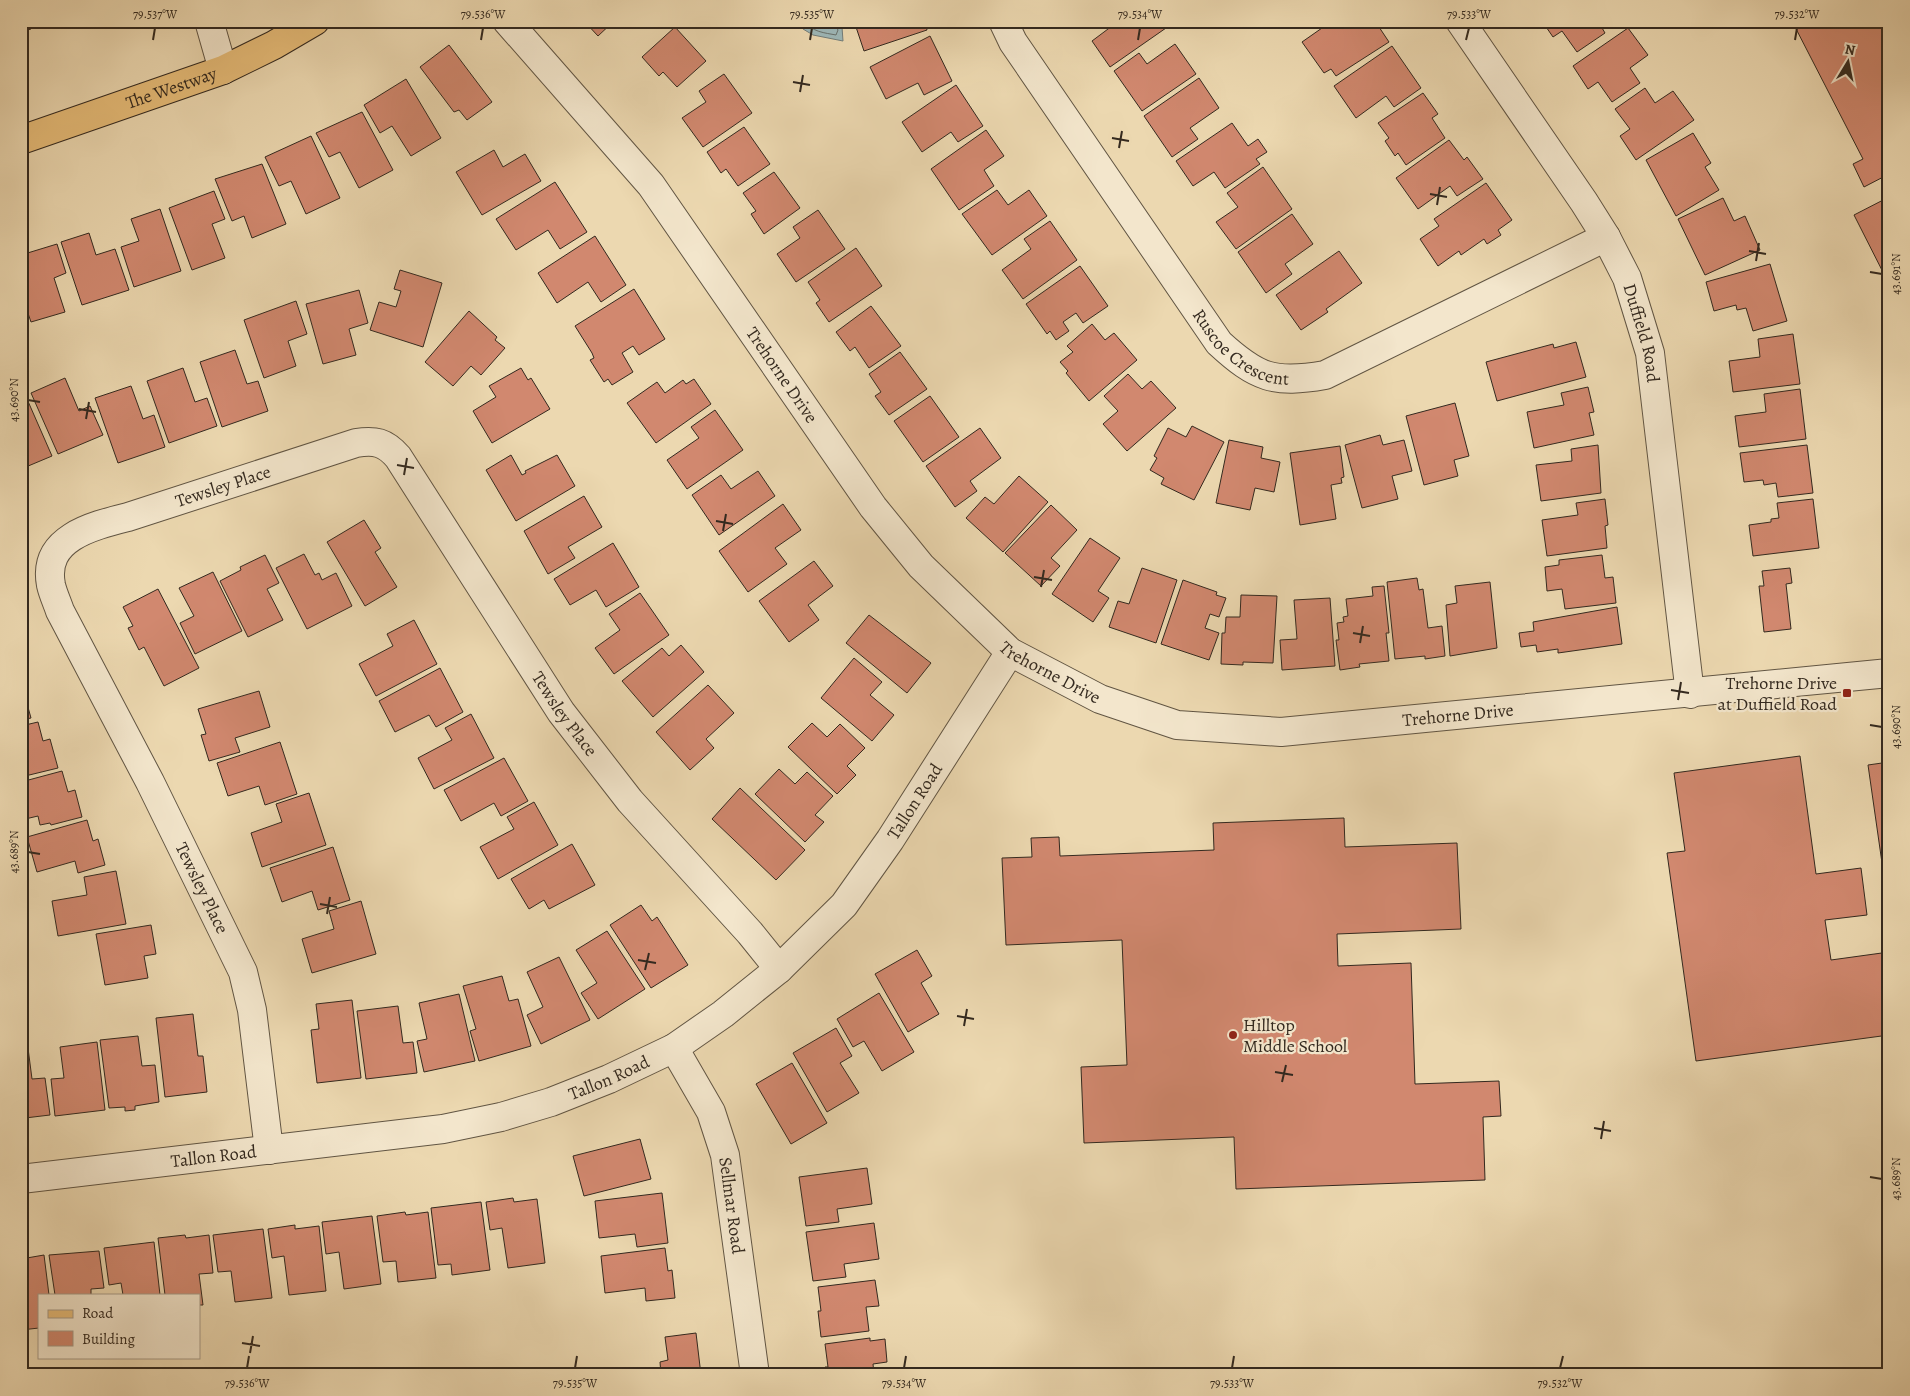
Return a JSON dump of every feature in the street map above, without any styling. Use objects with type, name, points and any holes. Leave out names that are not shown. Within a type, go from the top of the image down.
[{"type":"main road","name":"The Westway","points":[[21,140],[222,70],[274,45],[315,21]]},
{"type":"street","points":[[208,21],[222,70]]},
{"type":"street","name":"Trehorne Drive","points":[[507,21],[651,185],[873,507],[921,566],[1010,652],[1100,699],[1177,726],[1281,732],[1690,694],[1889,673]]},
{"type":"street","name":"Ruscoe Crescent","points":[[1002,21],[1013,42],[1219,343],[1240,362],[1264,375],[1294,380],[1326,375],[1606,237]]},
{"type":"street","name":"Duffield Road","points":[[1460,21],[1584,202],[1606,237],[1627,278],[1650,353],[1690,694]]},
{"type":"street","name":"Tewsley Place","points":[[269,1150],[252,1010],[243,972],[150,782],[60,611],[51,584],[51,560],[58,548],[73,536],[105,523],[356,443],[372,441],[389,447],[398,457],[561,712],[630,800],[779,969]]},
{"type":"street","name":"Tallon Road","points":[[21,1179],[443,1129],[501,1117],[576,1092],[674,1048],[723,1014],[779,969],[844,905],[890,840],[1010,652]]},
{"type":"street","name":"Sellmar Road","points":[[674,1048],[711,1112],[725,1154],[755,1375]]},
{"type":"water","points":[[801,21],[834,21],[842,27],[843,41],[813,35],[803,29]]},
{"type":"building","points":[[21,21],[28,21],[31,29],[21,32]]},
{"type":"building","points":[[584,21],[614,21],[598,36]]},
{"type":"building","points":[[854,21],[925,21],[927,30],[864,51]]},
{"type":"building","points":[[1109,21],[1162,21],[1166,28],[1110,67],[1092,41],[1112,26]]},
{"type":"building","points":[[1332,21],[1375,21],[1389,42],[1336,76],[1331,69],[1324,73],[1302,42]]},
{"type":"building","points":[[1542,21],[1598,21],[1605,33],[1577,52],[1562,31],[1553,37]]},
{"type":"building","points":[[1792,21],[1889,21],[1889,174],[1864,187],[1853,164],[1863,159]]},
{"type":"building","points":[[675,27],[706,61],[677,87],[663,72],[659,76],[642,57]]},
{"type":"building","points":[[1628,28],[1648,55],[1630,68],[1640,83],[1612,102],[1598,82],[1588,89],[1573,66]]},
{"type":"building","points":[[930,36],[952,81],[924,95],[918,83],[886,99],[870,67]]},
{"type":"building","points":[[1175,44],[1196,74],[1142,111],[1114,71],[1139,53],[1147,64]]},
{"type":"building","points":[[449,45],[492,102],[467,120],[459,110],[454,112],[420,67]]},
{"type":"building","points":[[1392,46],[1421,88],[1394,107],[1386,96],[1356,118],[1334,86]]},
{"type":"building","points":[[724,74],[752,113],[703,147],[682,118],[706,102],[699,91]]},
{"type":"building","points":[[1199,78],[1219,108],[1190,128],[1198,139],[1172,157],[1144,116]]},
{"type":"building","points":[[406,79],[441,138],[411,156],[392,126],[380,133],[364,105]]},
{"type":"building","points":[[956,85],[983,126],[958,142],[951,132],[922,152],[902,122]]},
{"type":"building","points":[[1645,88],[1655,103],[1673,91],[1694,120],[1636,160],[1620,136],[1630,129],[1615,109]]},
{"type":"building","points":[[1423,93],[1438,114],[1432,118],[1445,138],[1406,165],[1398,153],[1395,156],[1385,141],[1389,138],[1378,123]]},
{"type":"building","points":[[362,112],[393,170],[359,188],[340,152],[329,157],[316,133]]},
{"type":"building","points":[[1232,123],[1248,146],[1258,139],[1267,152],[1256,159],[1260,164],[1225,188],[1214,172],[1193,186],[1176,161]]},
{"type":"building","points":[[744,127],[770,164],[738,186],[726,169],[721,173],[707,152]]},
{"type":"building","points":[[986,130],[1004,156],[984,170],[994,186],[959,210],[931,169]]},
{"type":"building","points":[[1693,133],[1711,163],[1705,167],[1719,190],[1676,216],[1646,160]]},
{"type":"building","points":[[311,136],[340,198],[306,214],[291,181],[279,186],[265,157]]},
{"type":"building","points":[[1449,140],[1464,160],[1467,157],[1483,179],[1457,196],[1450,186],[1418,209],[1396,178]]},
{"type":"building","points":[[494,150],[503,167],[525,154],[541,181],[482,215],[456,172]]},
{"type":"building","points":[[262,164],[286,224],[252,238],[244,216],[232,221],[215,179]]},
{"type":"building","points":[[1263,167],[1292,209],[1236,249],[1216,222],[1238,207],[1227,193]]},
{"type":"building","points":[[774,172],[800,208],[764,234],[751,214],[756,211],[743,193]]},
{"type":"building","points":[[555,182],[587,232],[560,249],[548,230],[516,250],[496,219]]},
{"type":"building","points":[[1486,183],[1512,220],[1498,230],[1501,235],[1487,244],[1484,239],[1461,255],[1459,251],[1438,266],[1420,239],[1439,226],[1434,219]]},
{"type":"building","points":[[997,190],[1008,205],[1029,190],[1047,216],[992,255],[962,214]]},
{"type":"building","points":[[214,191],[225,219],[212,224],[225,258],[192,270],[169,208]]},
{"type":"building","points":[[1889,197],[1889,284],[1854,215]]},
{"type":"building","points":[[1723,198],[1734,221],[1745,216],[1760,250],[1705,275],[1678,219]]},
{"type":"building","points":[[160,209],[181,271],[134,287],[121,247],[139,241],[131,219]]},
{"type":"building","points":[[818,210],[845,249],[796,282],[777,254],[800,238],[793,227]]},
{"type":"building","points":[[1292,214],[1313,244],[1285,264],[1292,274],[1266,293],[1238,252]]},
{"type":"building","points":[[1050,221],[1077,260],[1023,299],[1002,270],[1031,249],[1024,239]]},
{"type":"building","points":[[89,233],[96,255],[115,249],[129,290],[82,305],[61,242]]},
{"type":"building","points":[[595,236],[626,285],[601,302],[588,282],[557,303],[538,273]]},
{"type":"building","points":[[57,244],[66,273],[54,278],[65,312],[31,322],[21,293],[21,255]]},
{"type":"building","points":[[856,248],[882,286],[829,322],[816,303],[820,300],[808,282]]},
{"type":"building","points":[[1339,251],[1362,283],[1326,309],[1328,312],[1301,330],[1276,295]]},
{"type":"building","points":[[1770,264],[1787,321],[1753,331],[1746,308],[1737,310],[1736,305],[1714,311],[1706,282]]},
{"type":"building","points":[[1080,266],[1108,306],[1083,323],[1076,313],[1063,322],[1069,331],[1056,340],[1050,331],[1047,334],[1026,304]]},
{"type":"building","points":[[400,270],[442,283],[423,347],[370,330],[379,302],[396,307],[401,291],[394,289]]},
{"type":"building","points":[[634,289],[665,339],[639,355],[633,346],[622,353],[633,372],[612,385],[608,379],[604,382],[590,360],[594,358],[592,353],[575,326]]},
{"type":"building","points":[[359,290],[368,323],[349,329],[356,355],[323,364],[306,304]]},
{"type":"building","points":[[296,301],[307,334],[288,341],[296,366],[264,378],[244,320]]},
{"type":"building","points":[[871,306],[901,346],[869,368],[855,347],[850,351],[836,332]]},
{"type":"building","points":[[469,311],[497,337],[495,340],[505,348],[481,375],[471,366],[453,386],[425,362]]},
{"type":"building","points":[[1092,324],[1105,340],[1114,333],[1137,360],[1089,401],[1066,373],[1068,371],[1060,362],[1073,352],[1067,346]]},
{"type":"building","points":[[1793,334],[1800,384],[1733,392],[1729,361],[1760,357],[1758,339]]},
{"type":"building","points":[[1576,342],[1586,377],[1497,401],[1486,362],[1553,344],[1554,348]]},
{"type":"building","points":[[235,350],[247,384],[258,381],[268,411],[222,427],[200,362]]},
{"type":"building","points":[[900,352],[927,389],[889,415],[875,396],[881,392],[869,374]]},
{"type":"building","points":[[183,368],[195,402],[207,398],[217,426],[169,443],[147,381]]},
{"type":"building","points":[[521,368],[528,380],[531,378],[550,409],[492,443],[473,411],[496,397],[489,386]]},
{"type":"building","points":[[1128,374],[1142,389],[1151,381],[1176,408],[1127,451],[1103,424],[1118,411],[1104,396]]},
{"type":"building","points":[[65,378],[79,411],[90,406],[103,435],[58,454],[31,393]]},
{"type":"building","points":[[694,379],[711,404],[656,443],[627,403],[657,382],[665,393],[683,380],[686,384]]},
{"type":"building","points":[[131,386],[143,419],[154,415],[165,447],[118,463],[95,398]]},
{"type":"building","points":[[1588,387],[1594,412],[1589,413],[1594,435],[1534,448],[1527,412],[1564,405],[1561,393]]},
{"type":"building","points":[[1800,389],[1806,439],[1739,447],[1735,416],[1766,412],[1764,394]]},
{"type":"building","points":[[930,396],[959,437],[923,462],[894,421]]},
{"type":"building","points":[[27,399],[52,456],[21,469],[21,401]]},
{"type":"building","points":[[1455,403],[1469,456],[1454,460],[1458,476],[1424,485],[1406,416]]},
{"type":"building","points":[[715,410],[743,450],[687,489],[667,460],[699,438],[691,427]]},
{"type":"building","points":[[1192,426],[1224,442],[1194,500],[1161,484],[1164,478],[1150,470],[1157,458],[1154,456],[1168,428],[1186,437]]},
{"type":"building","points":[[980,428],[1001,458],[970,481],[977,491],[955,507],[926,466]]},
{"type":"building","points":[[1380,435],[1383,445],[1404,440],[1412,471],[1392,476],[1398,499],[1362,508],[1345,445]]},
{"type":"building","points":[[1229,440],[1263,447],[1261,458],[1280,462],[1274,492],[1255,488],[1250,510],[1216,503]]},
{"type":"building","points":[[1598,445],[1601,493],[1541,501],[1536,465],[1572,461],[1571,449]]},
{"type":"building","points":[[1807,445],[1813,493],[1778,497],[1776,483],[1764,485],[1763,480],[1744,482],[1740,453]]},
{"type":"building","points":[[1340,446],[1344,477],[1341,478],[1342,483],[1331,485],[1336,519],[1300,525],[1290,453]]},
{"type":"building","points":[[511,455],[522,475],[526,473],[525,471],[557,455],[575,486],[516,521],[486,470]]},
{"type":"building","points":[[758,471],[775,496],[719,535],[692,495],[721,475],[731,489]]},
{"type":"building","points":[[1019,476],[1048,502],[1003,552],[966,518],[985,497],[994,504]]},
{"type":"building","points":[[584,496],[602,527],[568,547],[575,558],[548,574],[524,531]]},
{"type":"building","points":[[1605,499],[1608,525],[1605,526],[1607,548],[1547,556],[1542,520],[1578,515],[1576,503]]},
{"type":"building","points":[[1813,499],[1819,548],[1753,556],[1749,525],[1771,522],[1771,519],[1779,518],[1777,503]]},
{"type":"building","points":[[783,504],[801,530],[775,548],[787,564],[748,592],[719,551]]},
{"type":"building","points":[[1051,505],[1077,530],[1051,558],[1060,566],[1041,586],[1005,553]]},
{"type":"building","points":[[364,520],[381,548],[375,552],[397,587],[365,606],[327,542]]},
{"type":"building","points":[[1090,538],[1120,558],[1098,591],[1109,598],[1093,622],[1052,594]]},
{"type":"building","points":[[613,543],[639,587],[606,607],[596,590],[570,605],[554,579]]},
{"type":"building","points":[[304,554],[315,575],[319,573],[322,580],[336,573],[352,606],[307,629],[276,568]]},
{"type":"building","points":[[265,555],[279,583],[267,589],[283,620],[248,637],[220,581],[241,570],[240,567]]},
{"type":"building","points":[[1602,555],[1605,578],[1613,577],[1616,603],[1565,609],[1562,589],[1547,591],[1545,567],[1559,565],[1559,560]]},
{"type":"building","points":[[814,561],[833,586],[808,605],[819,620],[789,642],[759,601]]},
{"type":"building","points":[[1142,568],[1177,580],[1156,643],[1109,627],[1118,601],[1129,604]]},
{"type":"building","points":[[1790,568],[1792,583],[1786,584],[1791,629],[1764,632],[1759,586],[1764,586],[1762,571]]},
{"type":"building","points":[[213,572],[242,631],[195,654],[180,623],[194,616],[179,588]]},
{"type":"building","points":[[1417,578],[1419,590],[1423,589],[1428,628],[1442,626],[1445,656],[1425,659],[1425,656],[1395,659],[1387,582]]},
{"type":"building","points":[[1183,580],[1217,592],[1216,595],[1226,598],[1219,617],[1210,614],[1205,628],[1219,633],[1209,660],[1161,644]]},
{"type":"building","points":[[1490,582],[1497,648],[1450,656],[1446,605],[1457,603],[1455,586]]},
{"type":"building","points":[[1384,586],[1389,633],[1386,633],[1389,661],[1359,664],[1360,667],[1340,670],[1336,640],[1339,640],[1337,623],[1344,622],[1343,617],[1348,616],[1346,599],[1373,596],[1372,587]]},
{"type":"building","points":[[158,589],[199,668],[164,686],[144,647],[139,650],[128,628],[133,626],[123,607]]},
{"type":"building","points":[[640,593],[669,635],[614,674],[595,648],[620,630],[609,614]]},
{"type":"building","points":[[1241,595],[1277,596],[1273,663],[1243,662],[1243,665],[1221,664],[1222,633],[1225,633],[1226,617],[1240,617]]},
{"type":"building","points":[[1330,598],[1335,666],[1282,670],[1280,640],[1297,639],[1294,600]]},
{"type":"building","points":[[1617,607],[1622,644],[1558,653],[1558,649],[1537,652],[1536,645],[1521,647],[1519,633],[1534,631],[1533,622]]},
{"type":"building","points":[[869,615],[931,663],[907,693],[846,643]]},
{"type":"building","points":[[414,620],[437,664],[376,696],[359,664],[393,646],[387,634]]},
{"type":"building","points":[[681,645],[704,672],[653,717],[622,681],[662,648],[669,656]]},
{"type":"building","points":[[854,658],[882,682],[870,695],[894,715],[872,741],[821,698]]},
{"type":"building","points":[[440,668],[463,712],[436,727],[429,715],[395,732],[379,701]]},
{"type":"building","points":[[708,685],[734,713],[706,739],[714,748],[690,770],[656,732]]},
{"type":"building","points":[[259,691],[270,727],[235,738],[240,752],[209,761],[201,735],[206,734],[198,709]]},
{"type":"building","points":[[24,693],[31,718],[21,720],[21,694]]},
{"type":"building","points":[[471,714],[494,758],[434,789],[418,758],[452,740],[445,728]]},
{"type":"building","points":[[38,722],[43,741],[50,739],[58,768],[21,777],[21,726]]},
{"type":"building","points":[[812,723],[827,737],[840,724],[865,748],[847,766],[856,775],[837,794],[788,747]]},
{"type":"building","points":[[280,742],[297,794],[265,805],[259,786],[228,796],[217,763]]},
{"type":"building","points":[[1800,756],[1816,874],[1861,868],[1867,915],[1825,920],[1831,960],[1889,952],[1889,1035],[1696,1061],[1667,853],[1685,851],[1674,773]]},
{"type":"building","points":[[504,758],[528,801],[501,816],[494,803],[461,821],[444,790]]},
{"type":"building","points":[[1889,762],[1889,912],[1868,765]]},
{"type":"building","points":[[779,769],[795,784],[807,772],[833,796],[815,815],[824,822],[805,842],[755,794]]},
{"type":"building","points":[[62,771],[68,792],[75,790],[82,817],[51,825],[50,823],[40,825],[38,816],[21,820],[21,782]]},
{"type":"building","points":[[740,788],[805,850],[776,880],[712,819]]},
{"type":"building","points":[[309,793],[326,845],[262,867],[251,833],[282,822],[276,804]]},
{"type":"building","points":[[534,802],[558,845],[498,879],[480,847],[514,829],[507,817]]},
{"type":"building","points":[[1344,818],[1345,847],[1457,843],[1461,929],[1337,934],[1338,966],[1411,963],[1415,1084],[1499,1081],[1501,1116],[1483,1117],[1485,1180],[1236,1189],[1234,1137],[1084,1143],[1081,1067],[1127,1065],[1122,940],[1006,945],[1002,858],[1032,857],[1031,838],[1059,837],[1060,856],[1214,850],[1213,823]]},
{"type":"building","points":[[87,820],[93,841],[98,839],[105,865],[78,873],[75,861],[37,872],[27,837]]},
{"type":"building","points":[[572,844],[595,885],[549,909],[544,900],[529,909],[511,879]]},
{"type":"building","points":[[333,847],[350,900],[318,910],[312,891],[282,902],[270,868]]},
{"type":"building","points":[[116,871],[126,924],[58,936],[52,901],[87,895],[84,877]]},
{"type":"building","points":[[361,901],[376,954],[312,973],[302,939],[334,929],[329,911]]},
{"type":"building","points":[[641,905],[652,921],[657,917],[688,965],[651,988],[610,925]]},
{"type":"building","points":[[151,925],[156,954],[144,956],[148,978],[105,985],[96,934]]},
{"type":"building","points":[[607,931],[645,989],[598,1019],[581,993],[597,983],[576,950]]},
{"type":"building","points":[[917,950],[932,976],[921,983],[939,1014],[908,1032],[875,974]]},
{"type":"building","points":[[559,957],[590,1020],[541,1044],[527,1015],[543,1007],[527,972]]},
{"type":"building","points":[[502,976],[509,1001],[518,999],[531,1046],[479,1061],[470,1031],[476,1029],[463,986]]},
{"type":"building","points":[[879,993],[914,1052],[882,1071],[864,1041],[853,1047],[837,1019]]},
{"type":"building","points":[[459,994],[475,1061],[424,1072],[417,1041],[427,1039],[419,1003]]},
{"type":"building","points":[[352,1000],[361,1078],[317,1083],[311,1030],[319,1029],[316,1004]]},
{"type":"building","points":[[398,1006],[403,1043],[413,1042],[417,1073],[366,1079],[357,1011]]},
{"type":"building","points":[[193,1014],[198,1056],[203,1056],[207,1092],[165,1097],[156,1018]]},
{"type":"building","points":[[836,1028],[852,1056],[840,1063],[859,1093],[827,1112],[793,1053]]},
{"type":"building","points":[[138,1036],[142,1066],[155,1065],[159,1102],[135,1106],[135,1110],[125,1111],[125,1107],[109,1108],[100,1040]]},
{"type":"building","points":[[97,1042],[105,1110],[55,1116],[51,1079],[64,1078],[60,1047]]},
{"type":"building","points":[[28,1048],[32,1079],[45,1078],[50,1115],[25,1118],[26,1120],[21,1121],[21,1049]]},
{"type":"building","points":[[792,1063],[827,1123],[791,1144],[756,1084]]},
{"type":"building","points":[[640,1139],[651,1179],[584,1196],[573,1156]]},
{"type":"building","points":[[867,1168],[872,1204],[837,1209],[839,1222],[806,1226],[799,1177]]},
{"type":"building","points":[[662,1193],[668,1243],[637,1247],[635,1234],[599,1238],[595,1201]]},
{"type":"building","points":[[513,1198],[514,1202],[537,1199],[545,1263],[508,1268],[502,1228],[490,1230],[486,1202]]},
{"type":"building","points":[[481,1202],[490,1270],[452,1275],[451,1264],[438,1265],[431,1208]]},
{"type":"building","points":[[405,1212],[406,1215],[428,1212],[436,1278],[398,1282],[396,1261],[383,1262],[377,1216]]},
{"type":"building","points":[[372,1216],[381,1284],[344,1289],[339,1252],[326,1254],[322,1222]]},
{"type":"building","points":[[874,1223],[879,1259],[844,1264],[846,1277],[813,1281],[806,1232]]},
{"type":"building","points":[[295,1225],[295,1229],[319,1226],[326,1291],[289,1295],[284,1256],[272,1258],[268,1229]]},
{"type":"building","points":[[263,1229],[272,1298],[235,1302],[231,1271],[218,1272],[213,1235]]},
{"type":"building","points":[[185,1235],[186,1238],[209,1235],[213,1273],[199,1274],[203,1305],[200,1305],[200,1294],[165,1294],[158,1238]]},
{"type":"building","points":[[154,1242],[160,1294],[123,1294],[121,1283],[109,1285],[104,1248]]},
{"type":"building","points":[[665,1248],[668,1271],[672,1270],[675,1298],[646,1301],[645,1288],[605,1293],[601,1256]]},
{"type":"building","points":[[99,1251],[104,1288],[91,1289],[91,1294],[55,1294],[49,1255]]},
{"type":"building","points":[[44,1255],[49,1294],[38,1294],[38,1328],[21,1330],[21,1259]]},
{"type":"building","points":[[875,1280],[879,1306],[866,1307],[869,1331],[821,1337],[818,1311],[821,1311],[818,1287]]},
{"type":"building","points":[[696,1333],[701,1375],[661,1375],[660,1362],[668,1360],[665,1337]]},
{"type":"building","points":[[870,1338],[870,1341],[885,1339],[887,1362],[873,1364],[874,1375],[826,1375],[825,1367],[828,1367],[825,1344]]},
{"type":"place","name":"Trehorne Drive at Duffield Road","points":[[1847,693]]},
{"type":"place","name":"Hilltop Middle School","points":[[1233,1035]]}]
